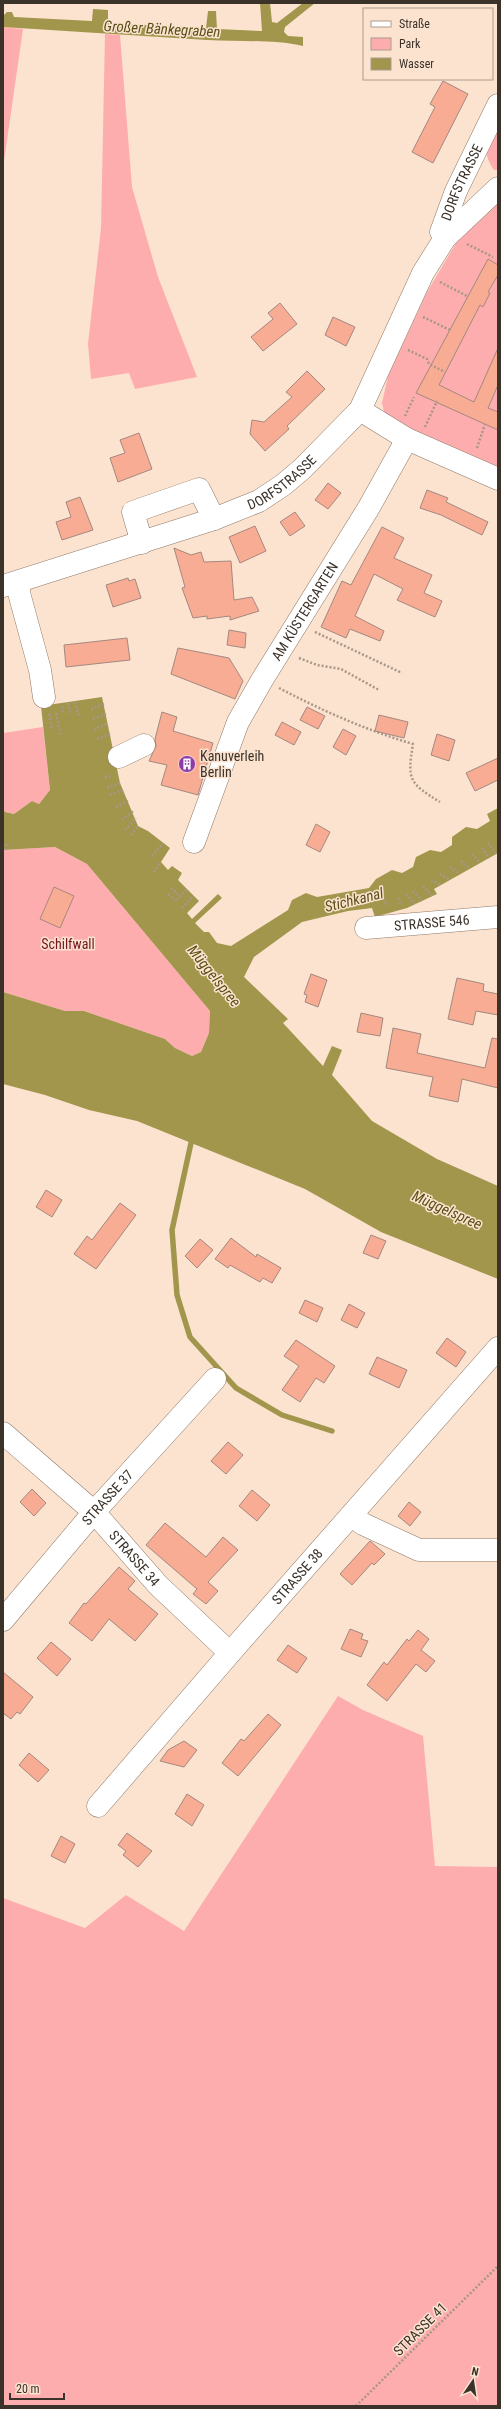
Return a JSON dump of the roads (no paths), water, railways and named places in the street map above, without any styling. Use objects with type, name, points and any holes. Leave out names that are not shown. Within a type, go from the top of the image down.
[{"type":"street","name":"DORFSTRASSE","points":[[455,240],[441,232],[448,210],[498,105]]},
{"type":"street","points":[[464,176],[494,192]]},
{"type":"street","name":"DORFSTRASSE","points":[[11,584],[214,520],[259,501],[302,469],[360,410],[423,274],[455,240],[494,192]]},
{"type":"street","points":[[360,410],[411,430],[498,479]]},
{"type":"street","name":"AM KÜSTERGARTEN","points":[[194,842],[224,756],[238,722],[368,509],[411,430]]},
{"type":"street","points":[[142,542],[133,512],[199,489],[214,520]]},
{"type":"street","points":[[11,584],[19,593],[50,703]]},
{"type":"street","points":[[119,757],[144,745]]},
{"type":"street","name":"STRASSE 546","points":[[366,928],[498,917]]},
{"type":"street","name":"STRASSE 38","points":[[98,1806],[230,1652],[352,1516],[498,1348]]},
{"type":"street","name":"STRASSE 37","points":[[3,1620],[94,1512],[216,1379]]},
{"type":"street","name":"STRASSE 34","points":[[3,1433],[94,1512],[158,1585],[230,1652]]},
{"type":"street","points":[[352,1516],[363,1524],[419,1550],[498,1550]]},
{"type":"water","name":"Großer Bänkegraben","points":[[260,3],[270,3],[272,22],[277,23],[303,3],[315,3],[285,27],[284,32],[288,36],[303,37],[303,46],[280,42],[207,40],[3,27],[3,16],[7,12],[12,12],[14,17],[92,21],[93,9],[108,10],[108,23],[206,28],[208,11],[216,11],[217,29],[262,31]]},
{"type":"water","points":[[102,697],[120,783],[138,826],[148,831],[170,848],[161,862],[168,870],[172,866],[182,873],[178,880],[199,901],[187,913],[192,919],[218,894],[222,898],[195,923],[204,932],[209,932],[217,943],[231,946],[288,910],[292,900],[306,893],[317,897],[369,888],[376,879],[392,870],[402,873],[413,867],[416,857],[430,850],[441,852],[452,845],[452,837],[466,827],[477,829],[490,821],[487,814],[498,808],[498,853],[434,889],[437,894],[407,908],[375,917],[372,908],[348,911],[302,922],[254,957],[244,977],[288,1019],[283,1023],[323,1066],[332,1046],[342,1050],[332,1075],[372,1121],[437,1159],[498,1186],[498,1279],[381,1232],[305,1189],[137,1121],[89,1110],[45,1095],[3,1084],[3,992],[65,1011],[84,1011],[165,1039],[175,1048],[192,1056],[201,1052],[209,1033],[210,1011],[87,864],[55,847],[3,850],[3,809],[5,812],[14,814],[32,801],[39,804],[50,790],[41,706]]},
{"type":"waterway","points":[[191,1143],[172,1230],[177,1295],[190,1337],[236,1388],[282,1415],[332,1431]]},
{"type":"place","name":"Kanuverleih Berlin","points":[[187,764]]},
{"type":"water label","name":"Stichkanal","points":[[354,900]]},
{"type":"water label","name":"Müggelspree","points":[[214,976]]},
{"type":"water label","name":"Müggelspree","points":[[447,1210]]},
{"type":"park label","name":"Schilfwall","points":[[68,944]]}]
